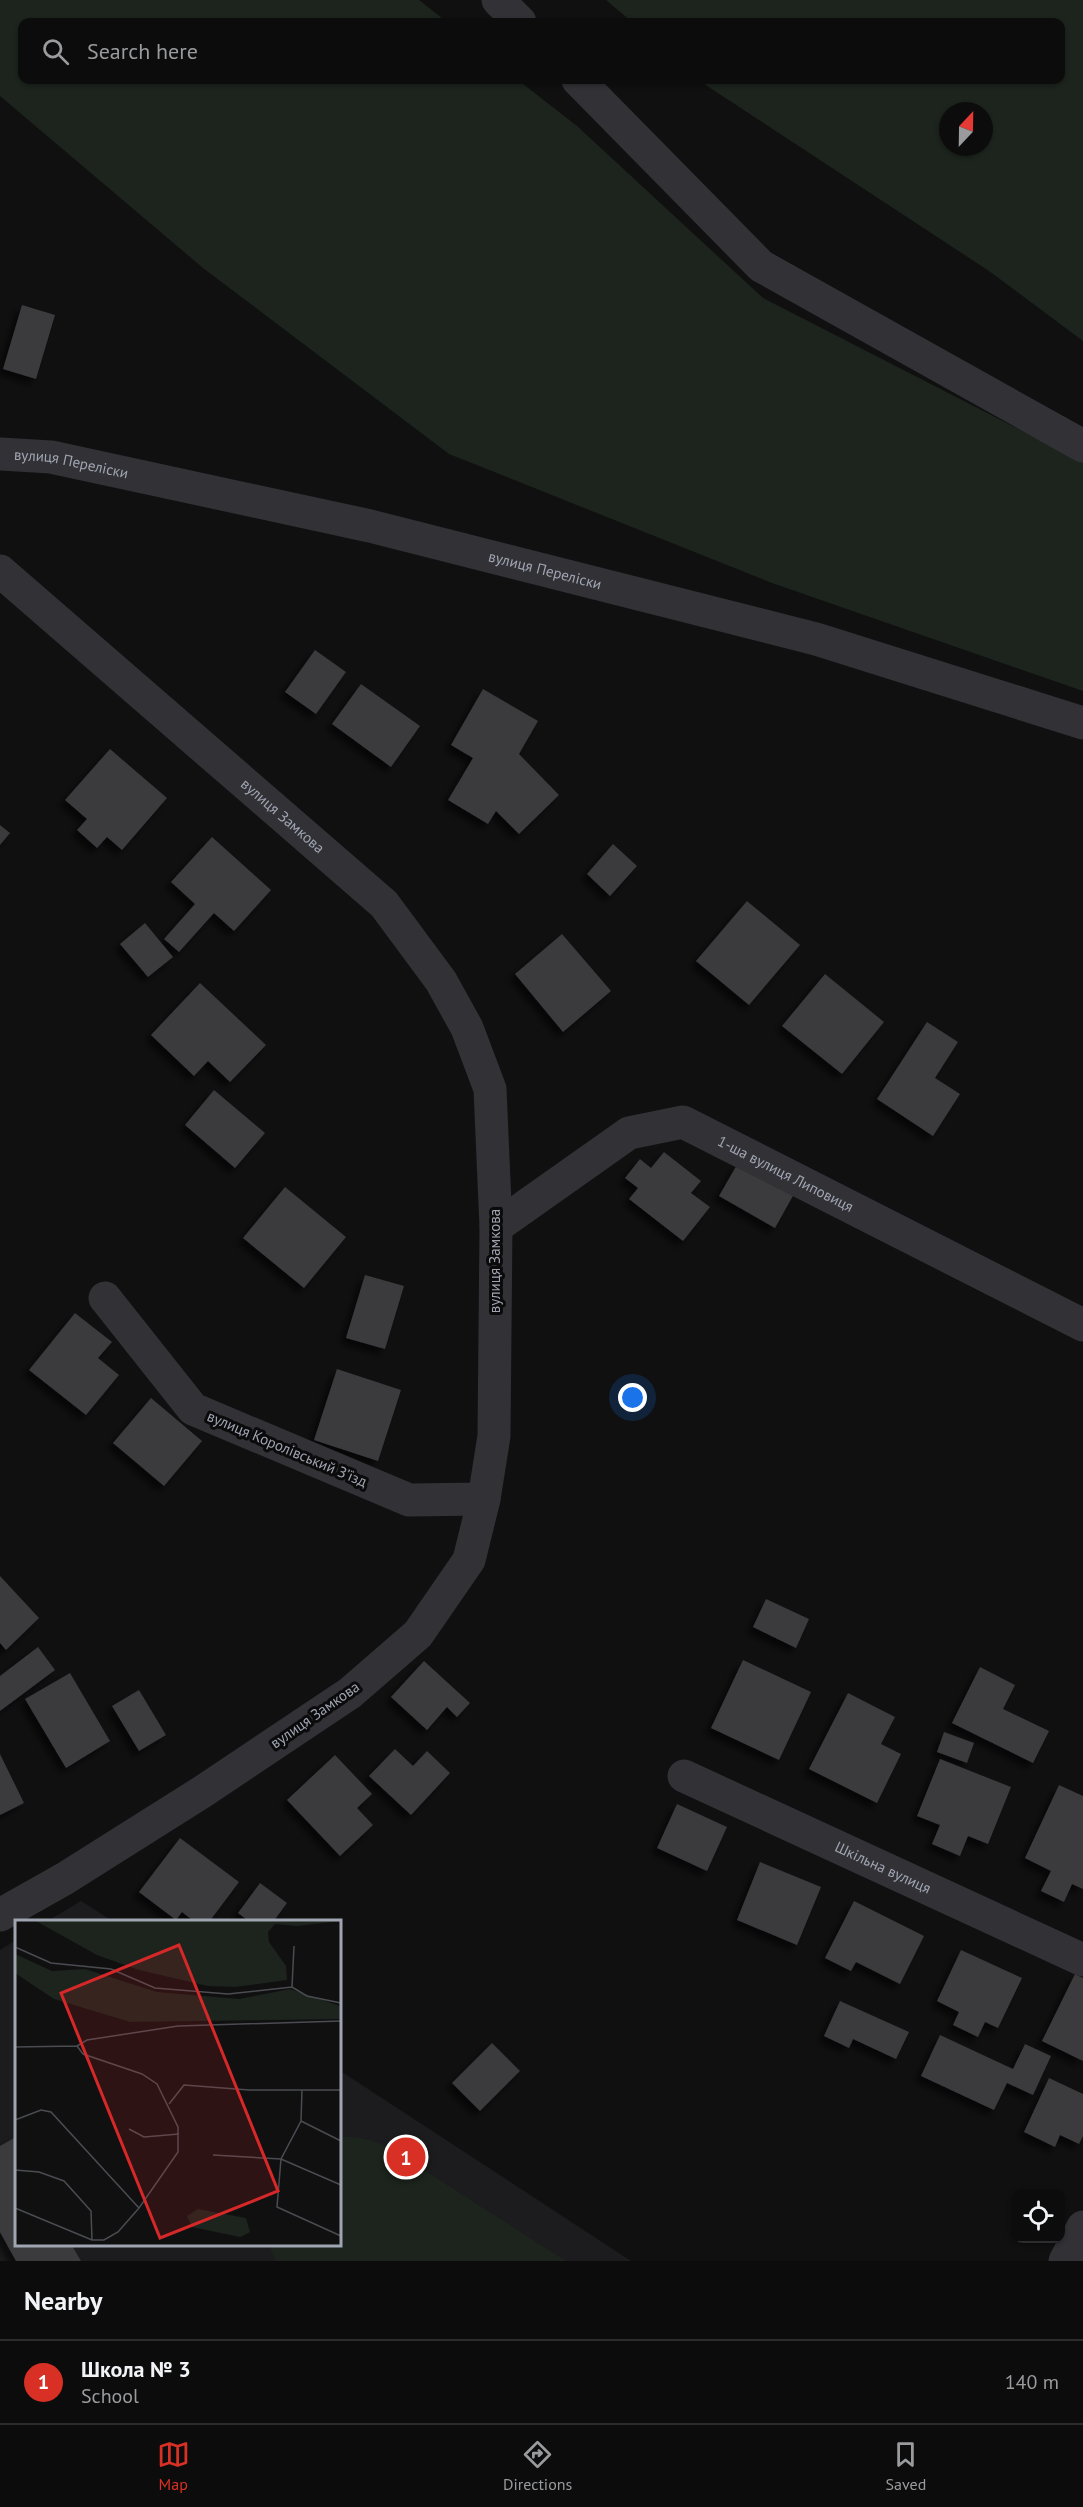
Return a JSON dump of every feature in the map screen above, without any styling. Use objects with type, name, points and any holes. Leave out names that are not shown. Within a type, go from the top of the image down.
[{"type":"street","points":[[498,0],[516,18]]},
{"type":"street","points":[[582,84],[761,266],[1083,446]]},
{"type":"street","name":"вулиця Переліски","points":[[0,454],[51,457],[381,529],[816,639],[1083,723]]},
{"type":"street","name":"вулиця Замкова","points":[[0,571],[375,897],[391,914],[446,990],[467,1028],[490,1089],[496,1227],[495,1436],[483,1499],[469,1560],[418,1634],[350,1693],[192,1798],[64,1879],[0,1914]]},
{"type":"street","name":"1-ша вулиця Липовиця","points":[[496,1227],[629,1133],[683,1122],[1083,1325]]},
{"type":"street","name":"вулиця Королівський Зʼїзд","points":[[105,1298],[193,1409],[409,1500],[483,1499]]},
{"type":"street","name":"Шкільна вулиця","points":[[684,1776],[1083,1960]]},
{"type":"street","points":[[1065,2261],[1083,2227]]},
{"type":"shaded area","points":[[0,0],[419,0],[442,18],[18,18],[18,84],[523,84],[577,126],[763,298],[1083,462],[1083,691],[772,583],[449,454],[203,268],[0,96]]},
{"type":"shaded area","points":[[606,0],[1083,0],[1083,341],[989,271],[704,84],[1065,84],[1065,18],[627,18]]},
{"type":"shaded area","points":[[81,1901],[111,1920],[49,1920]]},
{"type":"shaded area","points":[[15,1941],[15,2246],[340,2246],[340,2071],[631,2261],[0,2261],[0,1950]]},
{"type":"shaded area","points":[[340,2137],[353,2137],[366,2139],[391,2149],[566,2261],[276,2261],[269,2246],[340,2246]]},
{"type":"building","points":[[22,305],[55,315],[36,379],[3,369]]},
{"type":"building","points":[[315,650],[346,672],[316,714],[285,692]]},
{"type":"building","points":[[361,684],[420,726],[391,767],[332,724]]},
{"type":"building","points":[[483,689],[538,721],[519,754],[559,795],[519,834],[496,811],[488,824],[448,800],[473,758],[451,745]]},
{"type":"building","points":[[110,749],[167,798],[122,850],[107,837],[97,848],[77,830],[87,819],[65,800]]},
{"type":"building","points":[[0,825],[10,833],[0,845]]},
{"type":"building","points":[[212,837],[271,890],[234,931],[214,913],[179,952],[164,939],[195,904],[171,882]]},
{"type":"building","points":[[613,844],[637,866],[610,896],[587,874]]},
{"type":"building","points":[[747,901],[800,945],[749,1005],[696,961]]},
{"type":"building","points":[[145,923],[173,957],[148,977],[120,944]]},
{"type":"building","points":[[562,934],[611,991],[563,1032],[515,974]]},
{"type":"building","points":[[825,974],[884,1022],[842,1074],[782,1026]]},
{"type":"building","points":[[200,983],[266,1045],[230,1082],[208,1061],[194,1076],[151,1035]]},
{"type":"building","points":[[927,1022],[958,1042],[935,1078],[960,1094],[933,1136],[877,1099]]},
{"type":"building","points":[[214,1090],[265,1133],[235,1168],[185,1125]]},
{"type":"building","points":[[664,1152],[701,1181],[691,1193],[710,1207],[683,1241],[629,1199],[638,1188],[625,1178],[640,1159],[651,1168]]},
{"type":"building","points":[[738,1163],[794,1194],[775,1228],[719,1196]]},
{"type":"building","points":[[285,1187],[346,1237],[304,1288],[243,1238]]},
{"type":"building","points":[[365,1275],[404,1286],[385,1349],[346,1338]]},
{"type":"building","points":[[75,1313],[112,1342],[98,1358],[119,1375],[86,1415],[29,1370]]},
{"type":"building","points":[[337,1369],[401,1390],[378,1461],[314,1440]]},
{"type":"building","points":[[151,1398],[202,1441],[164,1486],[113,1443]]},
{"type":"building","points":[[0,1576],[39,1618],[6,1650],[0,1643]]},
{"type":"building","points":[[766,1599],[809,1619],[796,1648],[753,1627]]},
{"type":"building","points":[[38,1647],[55,1670],[0,1711],[0,1676]]},
{"type":"building","points":[[743,1660],[811,1692],[779,1760],[711,1728]]},
{"type":"building","points":[[424,1661],[470,1703],[457,1717],[447,1707],[427,1730],[391,1697]]},
{"type":"building","points":[[980,1667],[1015,1685],[1003,1709],[1049,1731],[1033,1763],[952,1723]]},
{"type":"building","points":[[70,1673],[110,1741],[66,1768],[25,1699]]},
{"type":"building","points":[[139,1690],[166,1735],[139,1751],[112,1706]]},
{"type":"building","points":[[848,1693],[895,1717],[881,1744],[901,1754],[877,1803],[809,1769]]},
{"type":"building","points":[[944,1732],[974,1743],[967,1763],[937,1752]]},
{"type":"building","points":[[395,1749],[413,1766],[427,1751],[450,1773],[411,1815],[369,1776]]},
{"type":"building","points":[[0,1754],[24,1803],[0,1815]]},
{"type":"building","points":[[335,1755],[372,1794],[357,1808],[373,1825],[340,1856],[287,1800]]},
{"type":"building","points":[[940,1759],[1011,1787],[988,1844],[968,1836],[960,1856],[932,1844],[940,1825],[917,1816]]},
{"type":"building","points":[[1059,1785],[1083,1796],[1083,1889],[1072,1884],[1064,1902],[1041,1891],[1051,1871],[1025,1858]]},
{"type":"building","points":[[677,1804],[727,1827],[707,1871],[657,1848]]},
{"type":"building","points":[[180,1838],[239,1882],[210,1920],[192,1920],[182,1912],[176,1920],[139,1892]]},
{"type":"building","points":[[760,1862],[821,1887],[797,1945],[737,1920]]},
{"type":"building","points":[[260,1883],[287,1903],[274,1920],[247,1920],[238,1913]]},
{"type":"building","points":[[854,1901],[924,1936],[900,1984],[856,1962],[851,1971],[825,1958]]},
{"type":"building","points":[[961,1950],[1022,1978],[998,2028],[985,2022],[978,2037],[953,2025],[959,2012],[937,2001]]},
{"type":"building","points":[[1075,1974],[1083,1978],[1083,2061],[1042,2041]]},
{"type":"building","points":[[840,2001],[909,2032],[896,2059],[853,2039],[849,2048],[824,2036]]},
{"type":"building","points":[[940,2035],[1013,2069],[1025,2044],[1051,2056],[1033,2095],[1007,2083],[994,2110],[921,2076]]},
{"type":"building","points":[[492,2043],[520,2071],[480,2111],[452,2083]]},
{"type":"building","points":[[1049,2078],[1083,2094],[1083,2136],[1079,2144],[1060,2135],[1055,2147],[1024,2132]]},
{"type":"building","points":[[15,2138],[15,2246],[72,2246],[81,2261],[16,2261],[0,2232],[0,2146]]},
{"type":"place","name":"Школа № 3","points":[[406,2157]]}]
